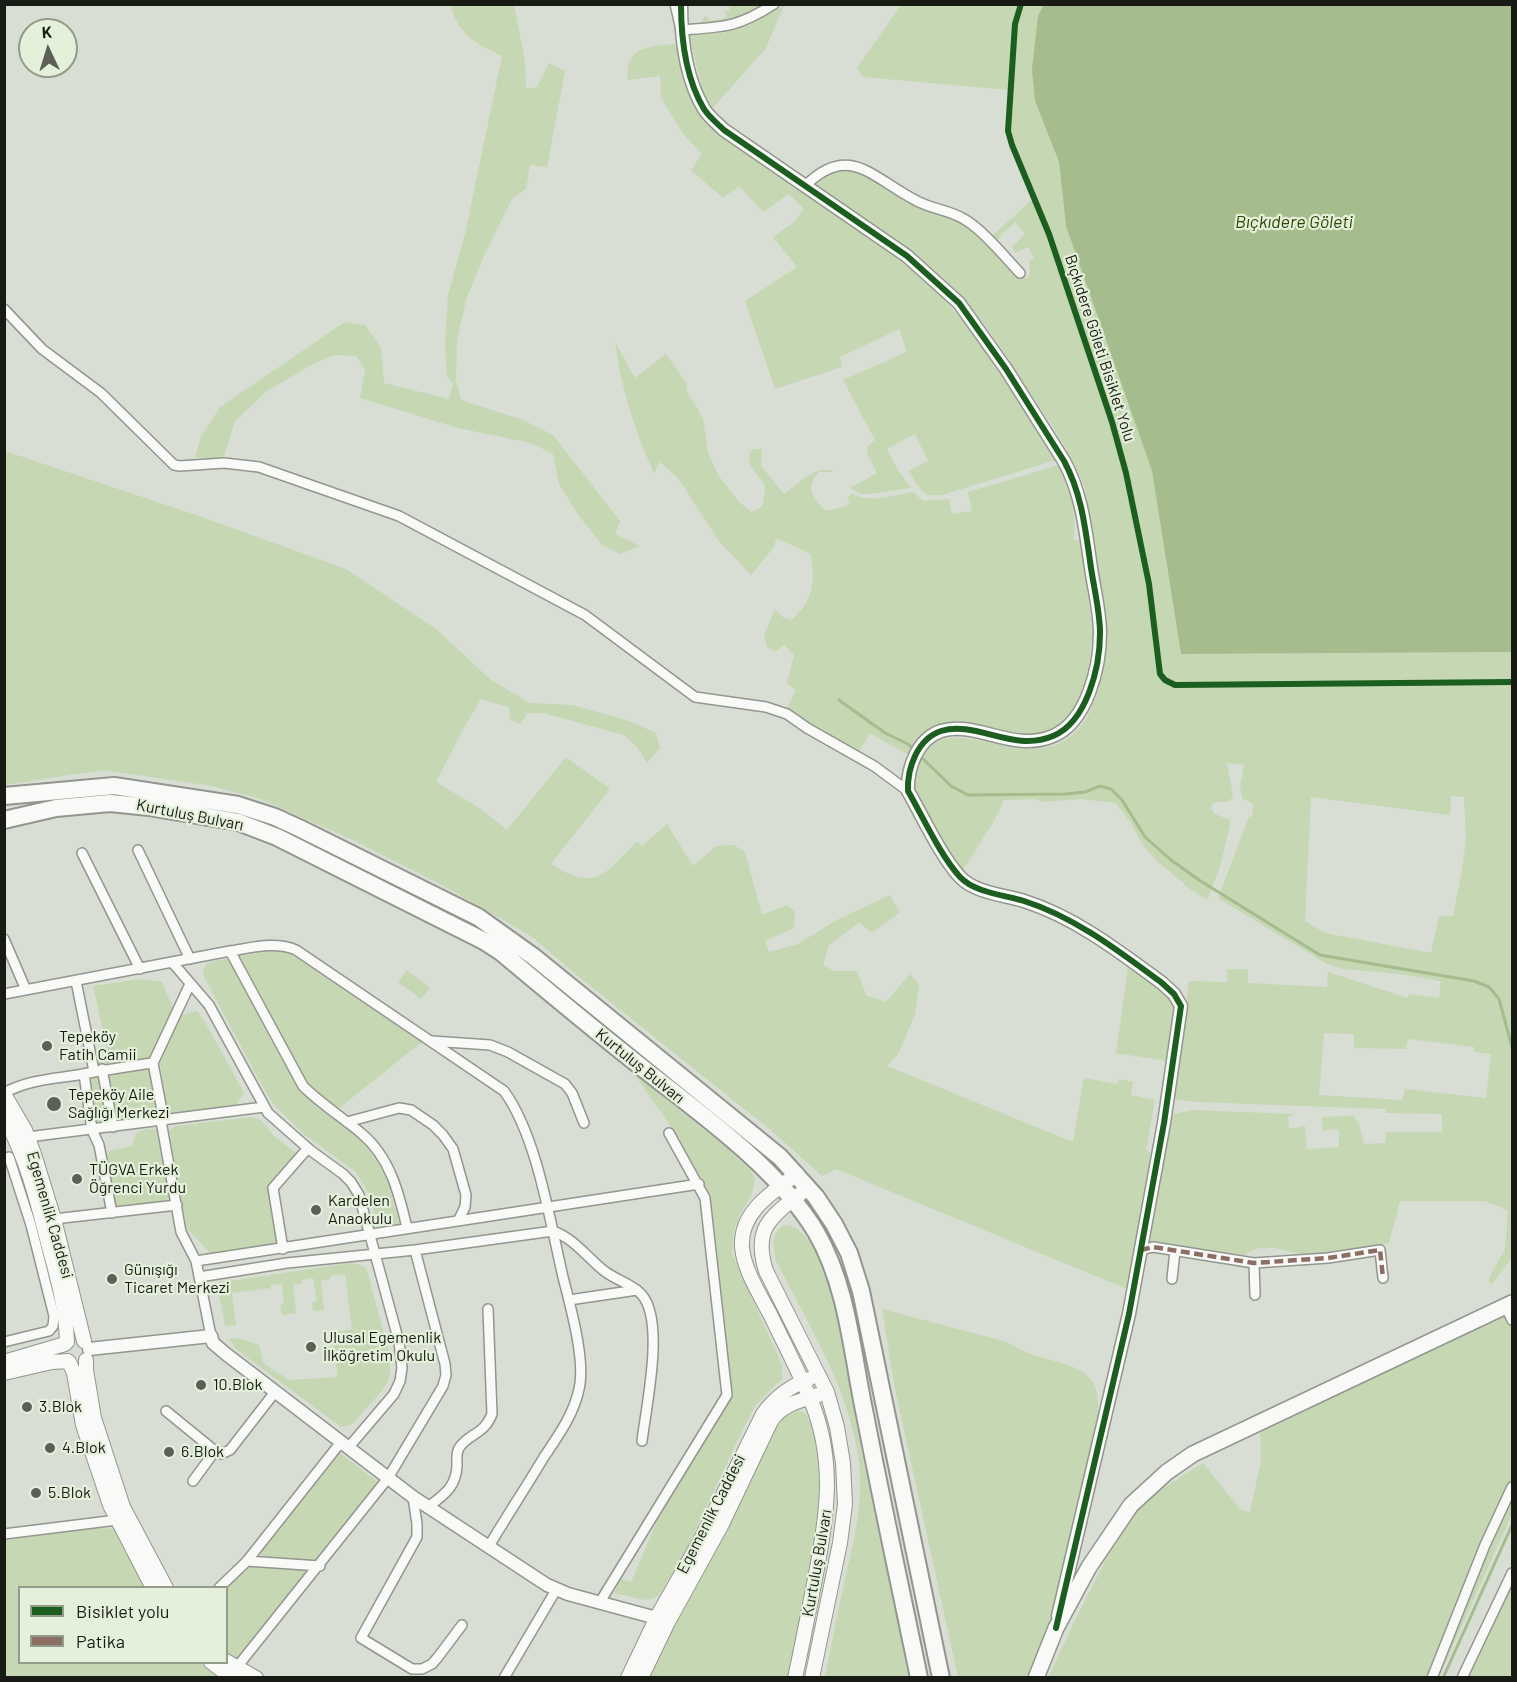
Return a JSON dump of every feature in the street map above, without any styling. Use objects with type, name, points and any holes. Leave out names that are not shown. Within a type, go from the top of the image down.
[{"type":"highway","name":"Kurtuluş Bulvarı","points":[[4,796],[114,786],[238,805],[275,817],[299,828],[478,917],[499,930],[780,1157],[808,1187],[839,1233],[849,1253],[861,1291],[941,1677]]},
{"type":"highway","name":"Kurtuluş Bulvarı","points":[[4,820],[88,804],[128,804],[238,822],[277,837],[450,922],[501,952],[716,1126],[780,1186]]},
{"type":"highway","points":[[780,1186],[816,1233],[829,1260],[840,1293],[849,1327],[864,1413],[919,1677]]},
{"type":"main road","name":"Egemenlik Caddesi","points":[[4,1093],[28,1137],[54,1219],[86,1350],[94,1418],[123,1507],[165,1586]]},
{"type":"main road","name":"Egemenlik Caddesi","points":[[4,1117],[12,1157],[54,1266],[67,1321],[63,1353],[76,1378],[83,1425],[117,1520],[152,1586]]},
{"type":"main road","points":[[780,1186],[796,1174]]},
{"type":"main road","name":"Kurtuluş Bulvarı","points":[[780,1186],[758,1205],[749,1217],[743,1232],[742,1246],[745,1262],[757,1289],[810,1398],[823,1441],[828,1481],[824,1537],[795,1677]]},
{"type":"main road","name":"Kurtuluş Bulvarı","points":[[808,1187],[767,1223],[762,1232],[761,1256],[766,1271],[827,1392],[840,1444],[844,1504],[840,1543],[812,1677]]},
{"type":"main road","points":[[1036,1677],[1056,1628],[1089,1567],[1131,1505],[1167,1472],[1193,1454],[1509,1304]]},
{"type":"main road","points":[[4,1362],[76,1338],[86,1350],[76,1364],[68,1362],[39,1365],[4,1373]]},
{"type":"main road","name":"Egemenlik Caddesi","points":[[641,1677],[662,1619],[763,1414],[784,1391],[819,1374]]},
{"type":"main road","name":"Egemenlik Caddesi","points":[[628,1677],[718,1532],[771,1421],[789,1404],[827,1392]]},
{"type":"main road","points":[[232,1668],[256,1677]]},
{"type":"street","points":[[675,4],[687,64],[705,111],[724,130],[907,256],[959,303],[1006,369],[1064,460],[1082,507],[1100,634],[1094,673],[1082,709],[1064,730],[1054,736],[1035,741],[1015,741],[958,729],[941,731],[926,741],[914,758],[909,771],[908,791]]},
{"type":"street","points":[[681,4],[681,30]]},
{"type":"street","points":[[681,30],[730,27],[744,22],[774,4]]},
{"type":"street","points":[[805,186],[816,175],[828,168],[853,166],[869,171],[918,202],[947,210],[966,219],[1020,273]]},
{"type":"street","points":[[4,309],[42,349],[101,393],[174,465],[224,464],[259,467],[399,516],[585,615],[695,697],[766,707],[787,714],[807,728],[874,765],[908,791],[946,858],[965,881],[1047,909],[1066,918],[1134,962],[1162,983],[1179,1001],[1181,1014],[1129,1314],[1056,1628]]},
{"type":"street","points":[[138,850],[190,959]]},
{"type":"street","points":[[82,853],[140,969]]},
{"type":"street","points":[[4,939],[26,990]]},
{"type":"street","points":[[4,994],[230,951],[277,945],[291,948],[504,1091],[514,1108],[528,1142],[547,1206],[569,1300],[580,1380],[576,1399],[565,1424],[489,1546]]},
{"type":"street","points":[[230,951],[299,1079],[309,1091],[371,1142],[398,1189],[407,1228]]},
{"type":"street","points":[[172,963],[209,1005],[271,1116],[351,1182],[359,1195],[402,1360],[402,1374],[394,1394],[345,1445],[247,1561],[220,1586]]},
{"type":"street","points":[[76,981],[113,1127]]},
{"type":"street","points":[[189,984],[153,1064],[182,1232],[196,1261],[213,1343],[413,1497],[556,1590],[662,1619]]},
{"type":"street","points":[[430,1041],[490,1045],[508,1052],[565,1084],[572,1093],[584,1123]]},
{"type":"street","points":[[4,1093],[33,1081],[153,1064]]},
{"type":"street","points":[[84,1074],[92,1130],[99,1145],[112,1213]]},
{"type":"street","points":[[28,1137],[264,1107]]},
{"type":"street","points":[[347,1122],[391,1109],[405,1108],[416,1112],[433,1125],[453,1149],[466,1195],[465,1208],[459,1219]]},
{"type":"street","points":[[600,1602],[727,1395],[705,1198],[669,1132]]},
{"type":"street","points":[[283,1249],[273,1188],[308,1148]]},
{"type":"street","points":[[4,1342],[47,1332],[51,1328],[54,1316],[12,1157]]},
{"type":"street","points":[[196,1261],[699,1184]]},
{"type":"street","points":[[54,1219],[177,1205]]},
{"type":"street","points":[[199,1277],[286,1263],[375,1255],[553,1231],[568,1239],[610,1275],[637,1290],[649,1307],[654,1346],[642,1441]]},
{"type":"street","points":[[1141,1250],[1153,1247],[1254,1263],[1328,1258],[1380,1250],[1383,1278]]},
{"type":"street","points":[[232,1668],[320,1566],[388,1478],[446,1380],[445,1364],[415,1250]]},
{"type":"street","points":[[1172,1279],[1175,1251]]},
{"type":"street","points":[[1254,1263],[1255,1295]]},
{"type":"street","points":[[569,1300],[637,1290]]},
{"type":"street","points":[[1509,1304],[1512,1320]]},
{"type":"street","points":[[428,1507],[444,1495],[454,1482],[459,1449],[483,1429],[492,1414],[488,1309]]},
{"type":"street","points":[[51,1328],[66,1343]]},
{"type":"street","points":[[86,1350],[211,1336]]},
{"type":"street","points":[[166,1412],[215,1452],[221,1454],[230,1450],[275,1392]]},
{"type":"street","points":[[193,1481],[215,1452]]},
{"type":"street","points":[[1432,1677],[1485,1545],[1512,1487]]},
{"type":"street","points":[[413,1497],[417,1537],[361,1638],[412,1669],[419,1670],[432,1664],[462,1625]]},
{"type":"street","points":[[4,1534],[117,1520]]},
{"type":"street","points":[[247,1561],[320,1566]]},
{"type":"street","points":[[1462,1677],[1512,1573]]},
{"type":"street","points":[[504,1677],[556,1590]]},
{"type":"shaded area","points":[[450,5],[514,5],[525,61],[526,89],[537,87],[549,63],[565,71],[547,167],[530,165],[526,189],[512,199],[482,260],[466,300],[457,341],[456,380],[461,400],[523,420],[553,435],[620,521],[615,534],[640,546],[620,554],[602,545],[579,516],[559,484],[553,454],[531,443],[458,428],[360,398],[365,369],[356,356],[335,355],[313,364],[267,391],[235,421],[223,459],[195,457],[201,437],[220,407],[345,322],[365,325],[381,348],[384,383],[449,399],[453,384],[447,376],[445,342],[448,295],[465,234],[502,56],[470,37],[454,16]]},
{"type":"shaded area","points":[[729,5],[761,5],[725,23],[709,25],[701,23],[707,16],[709,21],[726,18],[725,11],[730,10]]},
{"type":"shaded area","points":[[784,5],[766,48],[712,109],[704,96],[689,35],[723,33],[749,25]]},
{"type":"shaded area","points":[[901,5],[1044,5],[1038,16],[1035,101],[1059,162],[1066,226],[1152,471],[1181,654],[1512,652],[1512,1258],[1492,1284],[1489,1283],[1489,1278],[1505,1249],[1508,1210],[1485,1201],[1400,1201],[1389,1243],[1334,1255],[1316,1256],[1261,1248],[1245,1255],[1150,1242],[1173,1114],[1193,1110],[1292,1114],[1293,1116],[1288,1116],[1289,1129],[1305,1126],[1307,1149],[1339,1147],[1339,1129],[1323,1132],[1322,1117],[1353,1116],[1359,1124],[1364,1144],[1385,1143],[1386,1132],[1442,1132],[1442,1114],[1386,1113],[1386,1109],[1195,1102],[1175,1099],[1189,981],[1227,982],[1227,969],[1248,969],[1248,983],[1327,987],[1328,972],[1408,998],[1408,994],[1439,998],[1441,981],[1400,974],[1344,969],[1327,964],[1218,898],[1249,817],[1252,816],[1253,804],[1242,798],[1240,785],[1244,765],[1227,763],[1233,795],[1230,801],[1213,803],[1211,809],[1215,814],[1230,820],[1230,825],[1220,867],[1207,900],[1157,861],[1144,847],[1131,823],[1116,803],[1080,799],[1043,802],[1035,799],[1004,800],[994,821],[963,870],[919,803],[913,783],[917,765],[922,755],[937,742],[955,738],[975,739],[1019,748],[1041,748],[1062,742],[1081,726],[1092,708],[1103,672],[1107,649],[1106,626],[1084,486],[1060,438],[1013,366],[981,320],[943,278],[896,241],[813,185],[827,174],[841,170],[856,171],[870,176],[926,210],[972,230],[1017,275],[1027,279],[1030,273],[1029,261],[1034,259],[1028,247],[1015,253],[1012,247],[1025,234],[1015,222],[997,242],[992,236],[1034,198],[1008,131],[1009,90],[863,77],[857,68]],"holes":[[[1451,796],[1464,797],[1466,840],[1453,916],[1439,916],[1431,953],[1325,933],[1305,921],[1311,797],[1450,815]],[[1324,1033],[1354,1034],[1354,1048],[1406,1049],[1408,1039],[1474,1047],[1474,1052],[1491,1054],[1486,1098],[1405,1089],[1402,1100],[1319,1095]]]},
{"type":"shaded area","points":[[678,45],[702,116],[716,131],[875,241],[930,284],[972,330],[1056,460],[942,495],[929,495],[921,490],[909,471],[928,461],[915,434],[887,449],[911,488],[861,494],[850,488],[877,473],[867,453],[867,446],[875,440],[843,380],[907,352],[899,329],[840,357],[842,367],[775,389],[745,301],[797,267],[773,237],[793,223],[804,209],[789,194],[763,212],[739,186],[723,198],[691,170],[702,154],[684,135],[661,98],[660,76],[628,80],[628,69],[634,55],[647,48]]},
{"type":"shaded area","points":[[615,342],[635,378],[666,354],[687,384],[686,390],[703,418],[708,452],[718,475],[740,503],[752,512],[763,506],[765,486],[750,465],[749,454],[753,449],[762,449],[761,466],[784,494],[815,472],[829,470],[835,472],[819,472],[812,483],[814,497],[825,510],[832,510],[850,503],[847,498],[852,494],[874,499],[913,492],[923,501],[949,499],[952,514],[972,511],[968,492],[1059,465],[1073,502],[1074,540],[1080,540],[1093,633],[1087,679],[1074,713],[1062,726],[1051,732],[1021,737],[955,724],[942,724],[927,732],[909,755],[870,733],[859,752],[804,721],[787,708],[796,690],[787,684],[794,655],[784,644],[776,652],[767,647],[764,635],[775,609],[784,618],[792,620],[805,604],[812,582],[811,554],[776,538],[774,547],[751,575],[719,541],[678,478],[660,462],[654,473],[630,409]]},
{"type":"shaded area","points":[[5,451],[202,517],[346,569],[436,629],[491,680],[530,703],[572,705],[626,720],[656,733],[660,748],[647,763],[638,748],[624,735],[543,713],[527,713],[521,724],[510,720],[509,707],[481,699],[436,782],[481,809],[507,830],[566,757],[610,789],[551,864],[566,873],[590,878],[599,876],[616,863],[637,841],[642,846],[667,824],[693,866],[716,846],[734,845],[745,852],[762,915],[787,905],[795,912],[794,928],[765,941],[769,952],[798,944],[837,920],[890,895],[900,913],[872,932],[859,923],[829,945],[823,965],[834,971],[857,971],[866,995],[886,1002],[910,974],[919,984],[915,1015],[898,1054],[887,1066],[1073,1142],[1084,1078],[1117,1084],[1118,1079],[1133,1082],[1131,1095],[1155,1100],[1146,1150],[1151,1153],[1127,1289],[836,1169],[822,1176],[772,1131],[531,936],[440,884],[353,840],[258,798],[212,786],[103,770],[5,785]]},
{"type":"shaded area","points":[[274,951],[285,952],[293,956],[422,1042],[337,1110],[308,1085],[237,956]]},
{"type":"shaded area","points":[[230,958],[299,1088],[358,1137],[379,1165],[389,1185],[399,1224],[379,1227],[369,1194],[356,1172],[305,1135],[274,1105],[204,977],[203,971],[207,963]]},
{"type":"shaded area","points":[[1128,968],[1156,985],[1171,1002],[1174,1010],[1166,1061],[1116,1053]]},
{"type":"shaded area","points":[[407,970],[430,988],[421,999],[398,982]]},
{"type":"shaded area","points":[[142,979],[162,982],[173,1008],[150,1060],[100,1066],[99,1059],[109,1057],[93,986]]},
{"type":"shaded area","points":[[197,1011],[244,1093],[235,1106],[168,1114],[160,1063],[180,1016]]},
{"type":"shaded area","points":[[149,1068],[157,1116],[116,1121],[107,1072]]},
{"type":"shaded area","points":[[634,1074],[726,1147],[751,1171],[755,1178],[752,1193],[734,1231],[732,1253],[782,1365],[782,1379],[756,1405],[688,1546],[661,1592],[657,1597],[644,1600],[614,1593],[621,1579],[631,1582],[657,1521],[732,1395],[711,1195],[677,1135]]},
{"type":"shaded area","points":[[99,1076],[107,1122],[96,1124],[88,1078]]},
{"type":"shaded area","points":[[251,1117],[261,1120],[273,1135],[296,1153],[278,1173],[269,1189],[278,1244],[210,1253],[186,1227],[169,1130],[176,1126]]},
{"type":"shaded area","points":[[146,1129],[157,1131],[170,1199],[169,1201],[119,1207],[115,1204],[107,1160],[109,1151],[132,1146],[137,1132]]},
{"type":"shaded area","points":[[784,1225],[799,1231],[812,1245],[824,1271],[839,1320],[861,1449],[908,1677],[825,1677],[857,1524],[860,1493],[859,1462],[847,1409],[837,1384],[776,1261],[774,1246],[776,1232]]},
{"type":"shaded area","points":[[351,1263],[364,1266],[367,1270],[390,1357],[390,1374],[380,1393],[356,1420],[351,1425],[341,1427],[236,1349],[229,1339],[237,1338],[259,1345],[263,1363],[289,1380],[338,1377],[331,1333],[352,1329],[345,1274],[330,1276],[330,1279],[321,1281],[324,1310],[313,1311],[312,1302],[317,1301],[313,1278],[301,1280],[302,1284],[293,1285],[296,1313],[282,1315],[280,1305],[284,1304],[282,1284],[271,1285],[271,1288],[232,1293],[236,1325],[225,1326],[217,1283]]},
{"type":"shaded area","points":[[882,1309],[1007,1342],[1029,1353],[1074,1367],[1083,1372],[1096,1388],[1098,1417],[1049,1625],[1030,1677],[958,1677],[895,1389]]},
{"type":"shaded area","points":[[1512,1310],[1512,1514],[1439,1677],[1048,1678],[1115,1542],[1146,1499],[1203,1463],[1240,1509],[1250,1512],[1261,1461],[1260,1433]]},
{"type":"shaded area","points":[[798,1410],[806,1414],[817,1435],[824,1495],[791,1677],[648,1678],[669,1632],[775,1428],[785,1415]]},
{"type":"shaded area","points":[[340,1453],[379,1483],[314,1561],[262,1557],[263,1550]]},
{"type":"shaded area","points":[[97,1528],[114,1529],[144,1586],[18,1586],[18,1664],[203,1664],[220,1677],[5,1677],[4,1540]]},
{"type":"shaded area","points":[[250,1565],[309,1569],[236,1660],[228,1654],[228,1586]]},
{"type":"shaded area","points":[[1512,1584],[1512,1677],[1467,1677]]},
{"type":"water","name":"Bıçkıdere Göleti","points":[[1044,4],[1512,5],[1512,652],[1181,654],[1152,471],[1066,226],[1059,162],[1035,101],[1032,69],[1038,16]]},
{"type":"waterway","points":[[839,700],[885,733],[908,744],[914,750]]},
{"type":"waterway","points":[[919,755],[951,786],[968,795],[1066,794],[1085,792],[1100,786],[1111,789],[1122,800],[1145,837],[1171,860],[1199,880],[1320,955],[1474,981],[1489,987],[1499,999],[1512,1047]]},
{"type":"waterway","points":[[1443,1678],[1512,1525]]},
{"type":"marked path","points":[[1141,1250],[1153,1247],[1254,1263],[1328,1258],[1380,1250],[1383,1278]]},
{"type":"cycle path","points":[[681,4],[682,31],[689,72],[706,112],[724,130],[907,256],[959,303],[1006,369],[1064,461],[1075,485],[1082,509],[1098,606],[1100,633],[1094,677],[1083,706],[1075,719],[1053,736],[1038,740],[1009,739],[968,730],[941,731],[933,735],[920,748],[912,764],[908,782],[908,791],[939,847],[966,882],[982,890],[1043,908],[1079,926],[1162,983],[1174,994],[1181,1006],[1164,1123],[1129,1314],[1056,1628]]},
{"type":"cycle path","name":"Bıçkıdere Göleti Bisiklet Yolu","points":[[1021,4],[1015,24],[1008,131],[1049,234],[1112,422],[1126,473],[1149,584],[1160,674],[1165,680],[1175,685],[1512,682]]},
{"type":"place","name":"Tepeköy Fatih Camii","points":[[47,1046]]},
{"type":"place","name":"Tepeköy Aile Sağlığı Merkezi","points":[[54,1104]]},
{"type":"place","name":"TÜGVA Erkek Öğrenci Yurdu","points":[[77,1179]]},
{"type":"place","name":"Kardelen Anaokulu","points":[[316,1210]]},
{"type":"place","name":"Günışığı Ticaret Merkezi","points":[[112,1279]]},
{"type":"place","name":"Ulusal Egemenlik İlköğretim Okulu","points":[[311,1347]]},
{"type":"place","name":"10.Blok","points":[[201,1385]]},
{"type":"place","name":"3.Blok","points":[[27,1407]]},
{"type":"place","name":"4.Blok","points":[[50,1448]]},
{"type":"place","name":"6.Blok","points":[[169,1452]]},
{"type":"place","name":"5.Blok","points":[[36,1493]]}]
